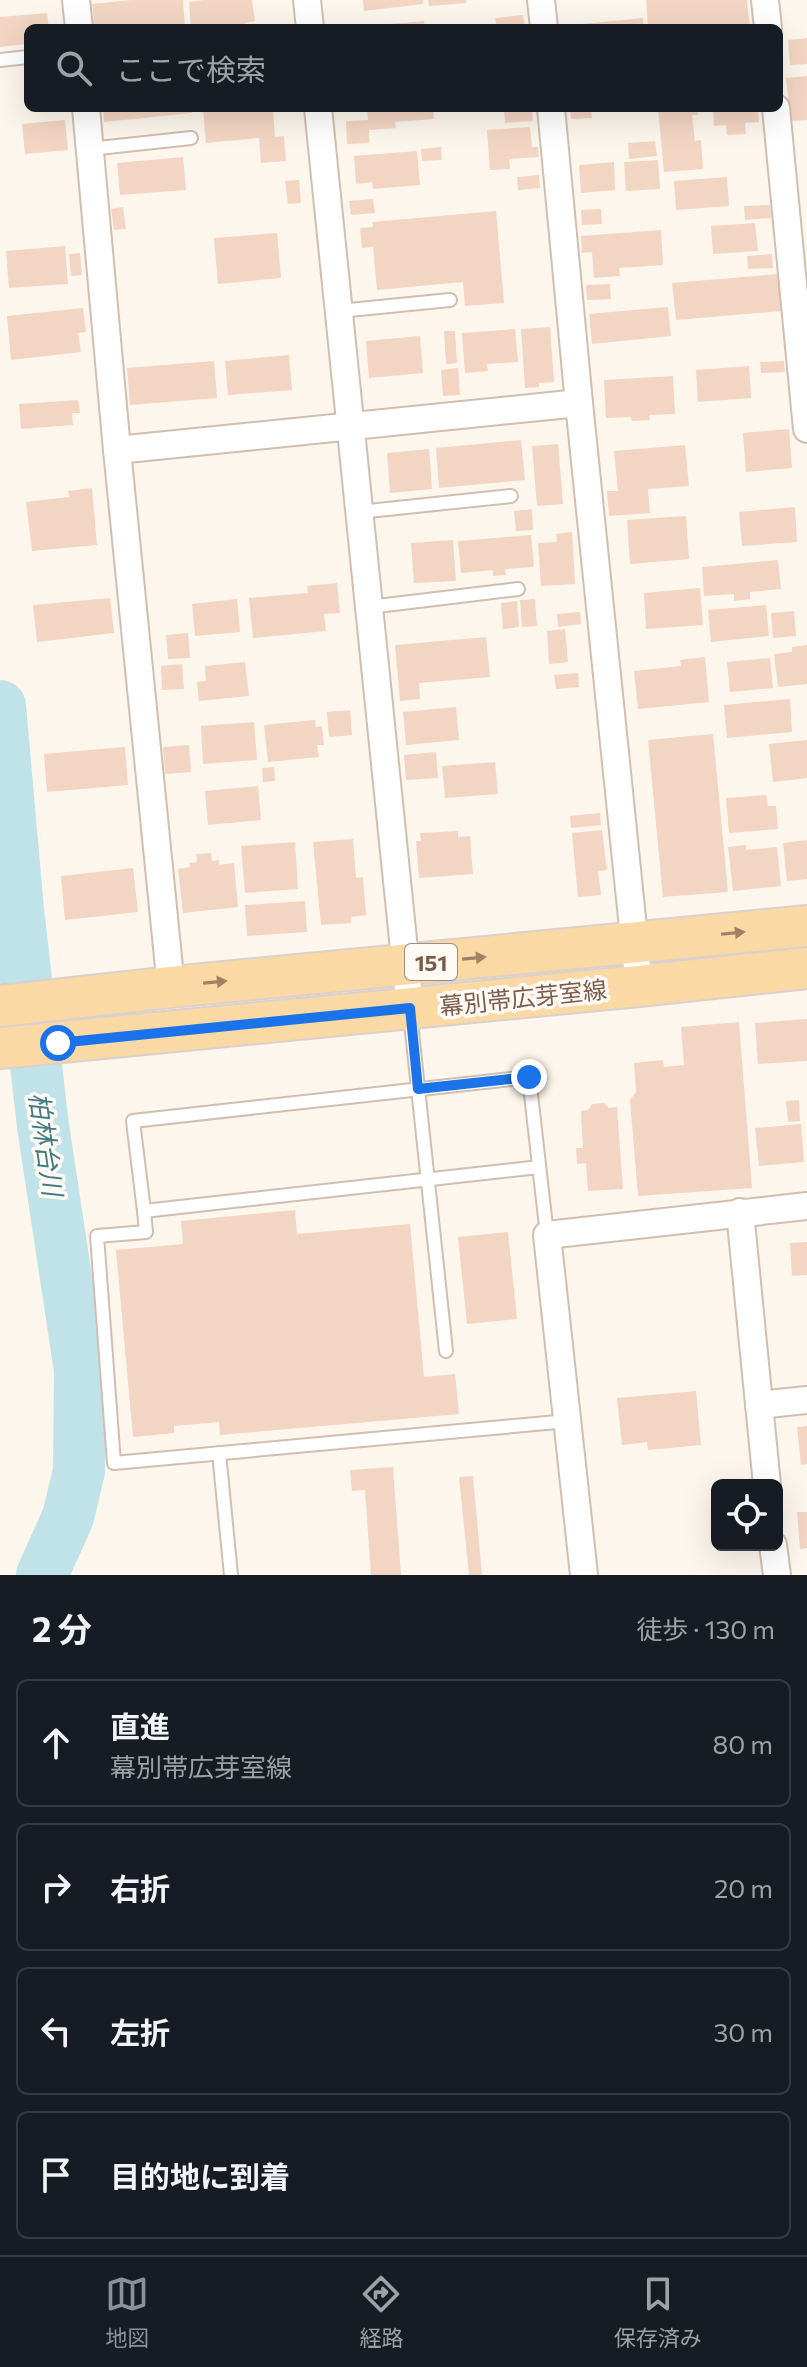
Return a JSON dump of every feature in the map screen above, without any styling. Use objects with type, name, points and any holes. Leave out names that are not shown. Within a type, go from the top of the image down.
[{"type":"main road","name":"幕別帯広芽室線","points":[[0,1006],[807,926]]},
{"type":"main road","name":"幕別帯広芽室線","points":[[0,1048],[807,968]]},
{"type":"street","points":[[76,0],[79,24]]},
{"type":"street","points":[[307,0],[310,24]]},
{"type":"street","points":[[541,0],[544,24]]},
{"type":"street","points":[[765,0],[768,24]]},
{"type":"street","points":[[86,112],[171,987]]},
{"type":"street","points":[[318,112],[410,1008]]},
{"type":"street","points":[[551,112],[639,986]]},
{"type":"street","points":[[776,112],[807,429]]},
{"type":"street","points":[[117,450],[579,403]]},
{"type":"street","points":[[584,1575],[547,1235],[807,1206]]},
{"type":"street","points":[[740,1212],[766,1479]]},
{"type":"street","points":[[759,1405],[807,1400]]},
{"type":"street","points":[[774,1551],[777,1575]]},
{"type":"lane","points":[[0,60],[24,57]]},
{"type":"lane","points":[[89,149],[191,138]]},
{"type":"lane","points":[[339,311],[450,300]]},
{"type":"lane","points":[[359,512],[511,496]]},
{"type":"lane","points":[[369,607],[518,589]]},
{"type":"lane","points":[[410,1008],[446,1351]]},
{"type":"lane","points":[[547,1235],[529,1077],[133,1121],[146,1232],[97,1236],[114,1463],[568,1421]]},
{"type":"lane","points":[[144,1211],[539,1167]]},
{"type":"lane","points":[[219,1453],[231,1575]]},
{"type":"building","points":[[183,0],[185,24],[94,24],[92,4]]},
{"type":"building","points":[[252,0],[255,21],[245,24],[191,24],[189,2]]},
{"type":"building","points":[[363,0],[423,0],[423,4],[364,11]]},
{"type":"building","points":[[428,0],[466,0],[466,3],[429,6]]},
{"type":"building","points":[[646,0],[747,0],[750,24],[648,24]]},
{"type":"building","points":[[47,13],[48,24],[24,24],[24,44],[0,47],[0,17]]},
{"type":"building","points":[[523,15],[524,24],[496,24],[495,18]]},
{"type":"building","points":[[643,18],[644,24],[581,24]]},
{"type":"building","points":[[424,21],[424,24],[391,24]]},
{"type":"building","points":[[807,38],[807,64],[790,65],[788,40]]},
{"type":"building","points":[[807,76],[807,120],[791,121],[786,78]]},
{"type":"building","points":[[103,112],[192,113],[104,122]]},
{"type":"building","points":[[203,112],[273,112],[275,137],[284,136],[286,161],[261,163],[259,138],[206,143]]},
{"type":"building","points":[[367,112],[433,112],[434,119],[395,122],[396,128],[369,130],[369,143],[347,144],[346,121],[368,120]]},
{"type":"building","points":[[504,112],[532,112],[533,121],[505,123]]},
{"type":"building","points":[[570,112],[591,112],[592,118],[571,119]]},
{"type":"building","points":[[658,112],[698,112],[698,115],[692,115],[695,141],[701,140],[703,169],[664,172]]},
{"type":"building","points":[[713,112],[758,112],[759,122],[745,123],[746,134],[727,135],[726,125],[714,126]]},
{"type":"building","points":[[65,120],[68,150],[25,154],[22,124]]},
{"type":"building","points":[[530,127],[532,147],[538,147],[539,157],[509,159],[510,169],[490,170],[487,130]]},
{"type":"building","points":[[655,141],[657,156],[629,159],[628,143]]},
{"type":"building","points":[[441,147],[442,160],[422,161],[421,149]]},
{"type":"building","points":[[417,151],[420,185],[373,189],[372,182],[356,184],[354,156]]},
{"type":"building","points":[[183,157],[186,190],[120,195],[117,163]]},
{"type":"building","points":[[658,160],[660,189],[626,191],[624,162]]},
{"type":"building","points":[[614,162],[615,190],[581,193],[579,165]]},
{"type":"building","points":[[539,175],[540,188],[518,190],[517,177]]},
{"type":"building","points":[[727,177],[729,206],[676,210],[674,181]]},
{"type":"building","points":[[299,180],[301,203],[288,204],[285,181]]},
{"type":"building","points":[[373,199],[375,213],[351,215],[349,201]]},
{"type":"building","points":[[770,205],[771,218],[745,220],[744,206]]},
{"type":"building","points":[[123,207],[126,229],[114,230],[111,209]]},
{"type":"building","points":[[601,209],[602,224],[582,225],[581,210]]},
{"type":"building","points":[[496,211],[504,303],[465,306],[463,282],[377,290],[373,247],[362,248],[360,228],[373,227],[372,222]]},
{"type":"building","points":[[755,223],[758,251],[713,254],[711,226]]},
{"type":"building","points":[[661,230],[663,265],[619,268],[620,276],[594,278],[592,252],[582,253],[581,236]]},
{"type":"building","points":[[277,233],[281,278],[218,284],[214,238]]},
{"type":"building","points":[[65,246],[68,284],[9,288],[6,251]]},
{"type":"building","points":[[80,253],[82,275],[71,276],[69,254]]},
{"type":"building","points":[[772,254],[773,268],[748,269],[747,256]]},
{"type":"building","points":[[778,274],[781,311],[676,320],[672,283]]},
{"type":"building","points":[[610,284],[611,299],[587,300],[586,285]]},
{"type":"building","points":[[668,307],[671,336],[592,344],[589,314]]},
{"type":"building","points":[[83,308],[86,332],[78,333],[81,352],[11,360],[7,316]]},
{"type":"building","points":[[550,327],[554,382],[525,388],[521,329]]},
{"type":"building","points":[[515,329],[518,362],[487,364],[488,371],[465,373],[462,333]]},
{"type":"building","points":[[444,331],[455,331],[457,363],[446,364]]},
{"type":"building","points":[[420,336],[423,373],[369,378],[366,341]]},
{"type":"building","points":[[289,355],[292,390],[228,395],[225,361]]},
{"type":"building","points":[[214,361],[217,398],[130,405],[127,368]]},
{"type":"building","points":[[784,361],[785,372],[761,373],[760,362]]},
{"type":"building","points":[[749,366],[751,398],[698,402],[696,370]]},
{"type":"building","points":[[458,368],[460,395],[443,396],[441,370]]},
{"type":"building","points":[[673,376],[675,414],[649,415],[650,420],[606,418],[604,380]]},
{"type":"building","points":[[78,400],[80,413],[72,413],[73,425],[21,429],[19,404]]},
{"type":"building","points":[[789,429],[792,468],[746,472],[743,433]]},
{"type":"building","points":[[521,440],[525,480],[439,488],[436,448]]},
{"type":"building","points":[[558,444],[563,504],[537,506],[532,446]]},
{"type":"building","points":[[685,445],[689,486],[648,489],[650,513],[609,516],[607,491],[618,491],[614,451]]},
{"type":"building","points":[[429,449],[432,489],[390,493],[387,453]]},
{"type":"building","points":[[92,488],[97,545],[32,551],[26,502],[69,497],[68,491]]},
{"type":"building","points":[[795,507],[797,542],[742,546],[739,512]]},
{"type":"building","points":[[532,509],[533,530],[516,531],[514,511]]},
{"type":"building","points":[[686,516],[689,559],[630,564],[627,520]]},
{"type":"building","points":[[572,532],[575,584],[541,586],[538,543],[557,542],[556,534]]},
{"type":"building","points":[[531,535],[534,567],[505,569],[506,575],[493,576],[493,570],[461,573],[458,541]]},
{"type":"building","points":[[453,540],[456,581],[414,583],[411,543]]},
{"type":"building","points":[[778,560],[781,589],[750,592],[750,599],[734,601],[734,594],[704,596],[702,567]]},
{"type":"building","points":[[337,583],[340,613],[324,614],[326,631],[253,638],[249,598],[308,593],[307,586]]},
{"type":"building","points":[[700,588],[703,625],[646,629],[644,593]]},
{"type":"building","points":[[110,598],[114,633],[37,642],[33,605]]},
{"type":"building","points":[[237,599],[240,632],[195,636],[192,604]]},
{"type":"building","points":[[535,599],[537,626],[522,627],[520,600]]},
{"type":"building","points":[[517,601],[519,627],[503,629],[501,603]]},
{"type":"building","points":[[766,605],[769,636],[711,642],[708,610]]},
{"type":"building","points":[[794,611],[796,636],[773,638],[771,613]]},
{"type":"building","points":[[580,612],[581,624],[558,627],[557,614]]},
{"type":"building","points":[[565,629],[568,662],[549,664],[547,631]]},
{"type":"building","points":[[188,633],[190,658],[168,659],[166,635]]},
{"type":"building","points":[[486,637],[490,677],[419,683],[420,699],[400,701],[395,645]]},
{"type":"building","points":[[807,645],[807,684],[778,687],[774,654],[792,652],[792,647]]},
{"type":"building","points":[[705,657],[709,702],[638,709],[634,671],[681,666],[680,660]]},
{"type":"building","points":[[770,658],[773,688],[730,692],[727,662]]},
{"type":"building","points":[[245,662],[249,696],[199,701],[197,682],[206,681],[205,666]]},
{"type":"building","points":[[182,664],[184,689],[162,690],[161,666]]},
{"type":"building","points":[[578,673],[579,687],[556,689],[554,675]]},
{"type":"building","points":[[790,699],[792,732],[727,738],[724,705]]},
{"type":"building","points":[[456,707],[459,740],[406,745],[403,712]]},
{"type":"building","points":[[350,710],[352,735],[329,737],[327,712]]},
{"type":"building","points":[[315,720],[316,727],[322,726],[324,745],[317,745],[319,757],[268,762],[264,725]]},
{"type":"building","points":[[254,722],[257,760],[203,764],[201,726]]},
{"type":"building","points":[[713,734],[728,892],[663,897],[648,740]]},
{"type":"building","points":[[807,740],[807,778],[773,782],[769,744]]},
{"type":"building","points":[[189,745],[191,772],[165,774],[163,747]]},
{"type":"building","points":[[125,747],[128,785],[47,792],[44,754]]},
{"type":"building","points":[[436,752],[438,778],[406,780],[404,755]]},
{"type":"building","points":[[495,762],[498,794],[445,798],[442,766]]},
{"type":"building","points":[[274,767],[275,781],[263,782],[262,768]]},
{"type":"building","points":[[258,786],[261,820],[208,825],[205,791]]},
{"type":"building","points":[[766,795],[768,806],[776,806],[778,829],[729,833],[726,798]]},
{"type":"building","points":[[600,813],[601,825],[571,828],[570,816]]},
{"type":"building","points":[[602,830],[607,870],[598,871],[601,895],[578,897],[572,833]]},
{"type":"building","points":[[458,831],[458,837],[470,836],[473,874],[419,878],[416,841],[421,841],[420,833]]},
{"type":"building","points":[[353,839],[356,878],[363,877],[366,915],[351,917],[351,923],[321,925],[313,842]]},
{"type":"building","points":[[807,840],[807,879],[787,881],[783,843]]},
{"type":"building","points":[[295,842],[298,889],[245,893],[241,846]]},
{"type":"building","points":[[746,845],[746,850],[777,847],[781,886],[733,891],[728,847]]},
{"type":"building","points":[[211,853],[212,861],[219,860],[219,865],[234,863],[238,907],[183,913],[178,869],[197,862],[196,854]]},
{"type":"building","points":[[133,868],[138,912],[65,920],[61,876]]},
{"type":"building","points":[[305,901],[307,932],[247,936],[245,905]]},
{"type":"building","points":[[807,1019],[807,1061],[758,1064],[755,1023]]},
{"type":"building","points":[[739,1022],[752,1188],[638,1196],[630,1100],[636,1092],[634,1063],[663,1060],[664,1067],[684,1065],[681,1027]]},
{"type":"building","points":[[799,1100],[800,1121],[788,1122],[786,1101]]},
{"type":"building","points":[[604,1103],[609,1108],[617,1107],[623,1189],[588,1191],[586,1163],[577,1164],[576,1148],[583,1148],[581,1111],[588,1110],[592,1104]]},
{"type":"building","points":[[801,1124],[804,1162],[759,1166],[755,1128]]},
{"type":"building","points":[[295,1210],[297,1234],[410,1224],[424,1377],[455,1374],[459,1414],[220,1435],[219,1422],[174,1426],[174,1433],[133,1437],[116,1250],[183,1244],[181,1221]]},
{"type":"building","points":[[508,1232],[517,1319],[467,1324],[458,1237]]},
{"type":"building","points":[[807,1242],[807,1275],[792,1276],[790,1243]]},
{"type":"building","points":[[696,1391],[701,1445],[648,1450],[647,1442],[622,1445],[617,1398]]},
{"type":"building","points":[[807,1426],[807,1464],[801,1465],[797,1427]]},
{"type":"building","points":[[393,1467],[401,1575],[371,1575],[365,1490],[352,1491],[350,1470]]},
{"type":"building","points":[[473,1476],[482,1575],[469,1575],[459,1477]]},
{"type":"building","points":[[797,1512],[807,1512],[807,1548],[800,1549]]},
{"type":"waterway","name":"柏林台川","points":[[0,706],[18,910],[43,1126],[80,1370],[79,1471],[68,1517],[42,1575]]},
{"type":"waterway","points":[[0,916],[18,910]]},
{"type":"route","points":[[58,1043],[410,1008],[418,1089],[529,1077]]}]
